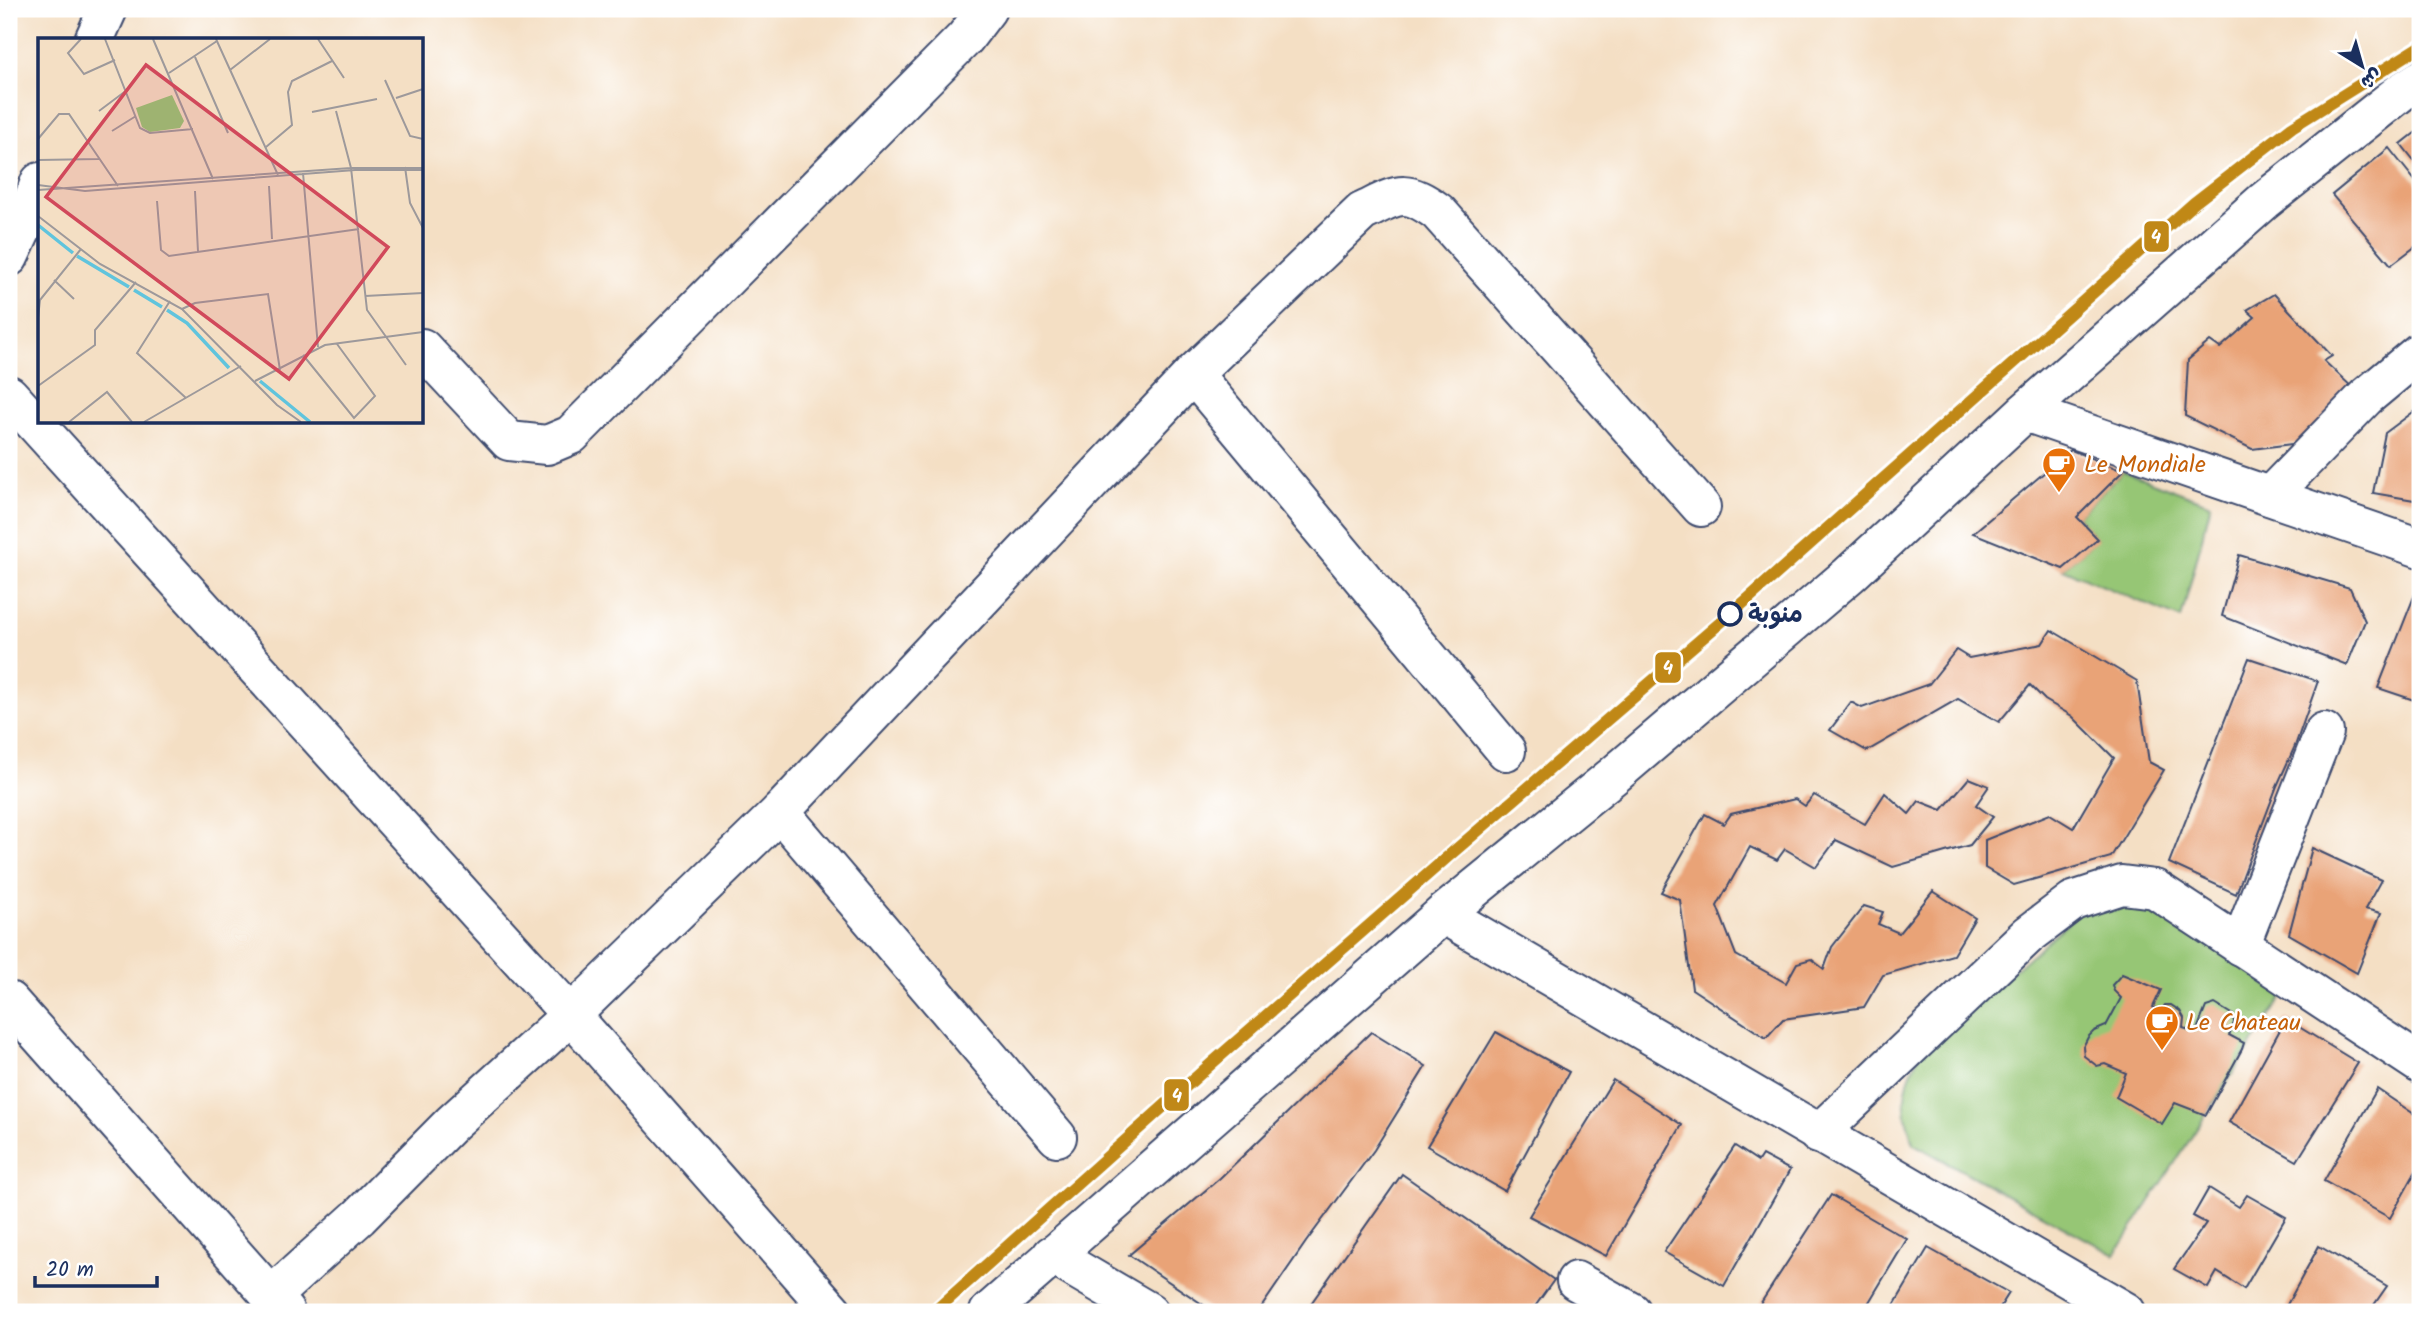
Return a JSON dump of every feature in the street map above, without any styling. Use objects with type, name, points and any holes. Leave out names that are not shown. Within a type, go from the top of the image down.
[{"type":"street","points":[[424,350],[509,441],[547,445],[571,435],[965,38],[987,9]]},
{"type":"street","points":[[989,1312],[1443,914],[1613,776],[1849,575],[2025,412],[2264,201],[2410,86],[2420,58]]},
{"type":"street","points":[[14,234],[38,186]]},
{"type":"street","points":[[9,1001],[278,1305],[359,1217],[452,1123],[570,1016],[780,812],[1193,374],[1362,212],[1397,195],[1417,197],[1438,212],[1700,507]]},
{"type":"street","points":[[2270,496],[2366,397],[2420,352]]},
{"type":"street","points":[[1193,374],[1506,751]]},
{"type":"street","points":[[9,395],[570,1016],[833,1312]]},
{"type":"street","points":[[2025,412],[2420,548]]},
{"type":"street","points":[[2240,946],[2324,732]]},
{"type":"street","points":[[780,812],[1058,1137]]},
{"type":"street","points":[[1818,1134],[2028,935],[2073,901],[2122,885],[2155,889],[2420,1064]]},
{"type":"street","points":[[1443,914],[2126,1312]]},
{"type":"street","points":[[1052,1255],[1150,1312]]},
{"type":"street","points":[[1576,1281],[1632,1312]]},
{"type":"green space","points":[[2123,471],[2211,504],[2181,619],[2063,569],[2097,539],[2077,517]]},
{"type":"green space","points":[[2109,904],[2155,906],[2283,996],[2115,1255],[1914,1144],[1905,1110],[1908,1080],[1918,1057],[2078,913]]},
{"type":"building","points":[[2420,129],[2420,168],[2401,144]]},
{"type":"building","points":[[2389,148],[2420,187],[2420,243],[2391,265],[2332,195]]},
{"type":"building","points":[[2274,294],[2332,356],[2324,361],[2354,389],[2307,442],[2252,449],[2185,416],[2188,360],[2210,341],[2220,348],[2255,317],[2247,310]]},
{"type":"building","points":[[2420,407],[2420,501],[2373,493],[2385,433]]},
{"type":"building","name":"Le Mondiale","points":[[2071,450],[2123,471],[2077,517],[2098,539],[2063,569],[1973,533]]},
{"type":"building","points":[[2239,555],[2350,588],[2365,621],[2347,665],[2222,616]]},
{"type":"building","points":[[2415,594],[2420,596],[2420,702],[2378,688]]},
{"type":"building","points":[[2051,630],[2137,681],[2149,762],[2164,770],[2111,857],[2014,885],[1985,868],[1985,840],[2050,814],[2073,828],[2114,758],[2072,716],[2045,700],[2030,685],[1999,722],[1958,699],[1867,751],[1830,730],[1851,702],[1862,708],[1929,684],[1956,650],[1969,658],[2042,644]]},
{"type":"building","points":[[2249,658],[2318,681],[2236,894],[2169,863]]},
{"type":"building","points":[[1969,778],[1989,786],[1976,805],[1993,817],[1970,845],[1893,867],[1836,840],[1816,867],[1785,849],[1777,860],[1750,847],[1717,906],[1736,955],[1786,983],[1797,963],[1811,959],[1824,969],[1832,947],[1864,906],[1883,912],[1878,924],[1899,933],[1933,891],[1975,918],[1953,955],[1883,975],[1864,1007],[1783,1019],[1766,1038],[1692,989],[1680,900],[1661,892],[1705,814],[1724,824],[1731,814],[1795,799],[1805,806],[1814,795],[1865,824],[1885,793],[1909,814],[1919,801],[1942,810]]},
{"type":"building","points":[[2312,848],[2381,880],[2365,909],[2381,913],[2357,973],[2289,934]]},
{"type":"building","name":"Le Chateau","points":[[2122,974],[2161,990],[2153,1007],[2160,1011],[2165,1005],[2171,1005],[2180,1011],[2184,1018],[2183,1028],[2196,1032],[2206,1007],[2215,1004],[2233,1015],[2234,1023],[2229,1035],[2244,1043],[2206,1115],[2175,1103],[2162,1124],[2116,1097],[2126,1073],[2105,1064],[2097,1066],[2084,1056],[2083,1047],[2088,1037],[2106,1026],[2121,998],[2112,985]]},
{"type":"building","points":[[2286,1019],[2358,1063],[2297,1161],[2229,1122]]},
{"type":"building","points":[[1371,1032],[1426,1066],[1374,1150],[1258,1312],[1214,1312],[1129,1255],[1220,1178]]},
{"type":"building","points":[[1496,1032],[1569,1072],[1505,1191],[1427,1146]]},
{"type":"building","points":[[1613,1080],[1682,1125],[1606,1256],[1529,1216]]},
{"type":"building","points":[[2377,1089],[2420,1118],[2420,1164],[2390,1218],[2324,1181]]},
{"type":"building","points":[[1735,1146],[1758,1161],[1762,1155],[1790,1170],[1724,1286],[1664,1252]]},
{"type":"building","points":[[1402,1174],[1554,1280],[1531,1312],[1305,1312]]},
{"type":"building","points":[[2209,1188],[2239,1207],[2247,1195],[2286,1217],[2244,1289],[2217,1272],[2208,1288],[2174,1269],[2206,1223],[2193,1216]]},
{"type":"building","points":[[1831,1195],[1907,1239],[1863,1312],[1755,1312]]},
{"type":"building","points":[[2319,1246],[2387,1286],[2369,1312],[2283,1312]]},
{"type":"building","points":[[1928,1248],[2009,1293],[1997,1312],[1890,1312]]},
{"type":"transit line","name":"4","points":[[934,1312],[1211,1064],[1749,598],[2194,203],[2292,127],[2420,47]]},
{"type":"place","name":"Le Mondiale","points":[[2059,494]]},
{"type":"place","name":"منوبة","points":[[1730,614]]},
{"type":"place","name":"Le Chateau","points":[[2162,1052]]}]
